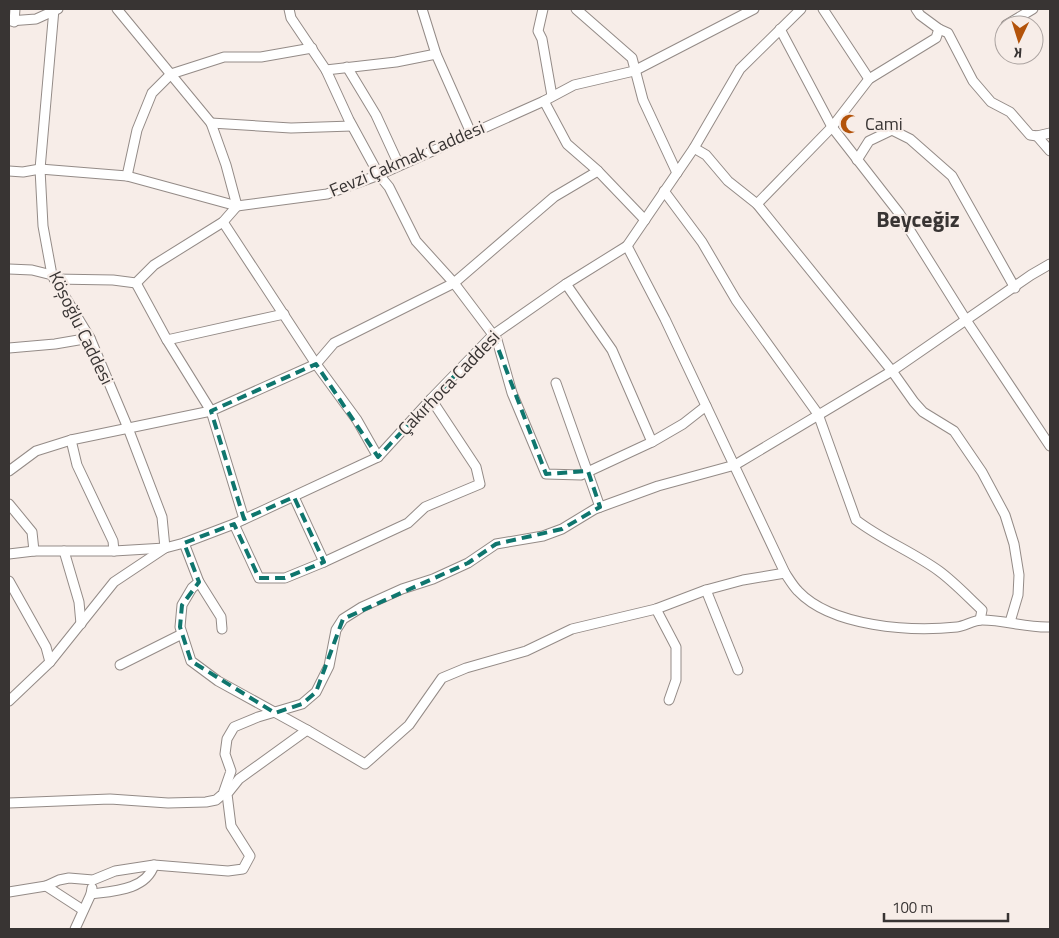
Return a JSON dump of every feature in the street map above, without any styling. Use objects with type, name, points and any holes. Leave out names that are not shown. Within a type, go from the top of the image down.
[{"type":"street","points":[[15,9],[11,21],[36,19],[54,9],[58,9]]},
{"type":"street","name":"Köşoğlu Caddesi","points":[[54,9],[40,169],[44,226],[53,277],[90,338],[128,428],[162,516],[165,548]]},
{"type":"street","points":[[117,9],[211,123],[226,165],[236,206],[223,222],[154,265],[136,283]]},
{"type":"street","points":[[289,9],[291,18],[326,70],[352,126],[379,175],[389,187],[416,241],[454,284],[497,340],[512,393],[546,474],[581,475],[652,442],[683,424],[706,406]]},
{"type":"street","points":[[422,9],[436,54],[471,133]]},
{"type":"street","points":[[543,9],[538,31],[542,38],[548,98],[567,144],[598,171],[645,220]]},
{"type":"street","points":[[576,9],[632,58],[634,72],[644,100],[678,173]]},
{"type":"street","name":"Fevzi Çakmak Caddesi","points":[[9,171],[23,172],[40,169],[127,176],[236,206],[327,194],[379,175],[574,85],[634,72],[754,9]]},
{"type":"street","name":"Çakırhoca Caddesi","points":[[9,554],[34,551],[114,551],[165,548],[184,543],[244,520],[378,456],[430,399],[493,335],[566,284],[626,246],[678,173],[740,69],[800,9]]},
{"type":"street","points":[[823,9],[869,79]]},
{"type":"street","points":[[916,9],[920,15],[939,29],[948,33],[973,81],[990,102],[1010,112],[1030,135],[1037,136],[1050,133]]},
{"type":"street","points":[[780,29],[832,127],[899,213],[966,320],[1050,444]]},
{"type":"street","points":[[756,204],[832,127],[869,79],[936,38],[939,29]]},
{"type":"street","points":[[127,176],[137,130],[152,93],[171,74],[224,57],[262,57],[312,48]]},
{"type":"street","points":[[326,70],[396,62],[436,54]]},
{"type":"street","points":[[347,67],[376,115],[399,165]]},
{"type":"street","points":[[211,123],[291,128],[352,126]]},
{"type":"street","points":[[857,160],[870,141],[892,130],[910,139],[952,176],[1015,288]]},
{"type":"street","points":[[1037,136],[1050,151]]},
{"type":"street","points":[[694,148],[706,155],[728,181],[756,204],[892,371],[914,402],[923,412],[954,431],[982,472],[1005,515],[1014,544],[1020,575],[1018,595],[1010,622]]},
{"type":"street","points":[[9,470],[36,451],[71,440],[211,411],[316,364],[334,343],[454,284],[554,197],[598,171]]},
{"type":"street","points":[[664,191],[702,242],[736,300],[818,414],[856,520],[868,530],[911,553],[940,572],[982,610],[980,620]]},
{"type":"street","points":[[223,222],[316,364],[357,420],[378,456]]},
{"type":"street","points":[[626,246],[665,319],[785,573],[798,592],[818,606],[851,621],[914,629],[959,627],[980,620],[1050,627]]},
{"type":"street","points":[[9,802],[110,799],[168,803],[216,800],[223,794],[231,772],[225,754],[227,739],[234,727],[302,704],[316,692],[329,666],[336,630],[343,619],[362,607],[402,589],[433,579],[468,563],[496,544],[543,536],[562,529],[600,507],[658,486],[734,465],[892,371],[1015,288],[1031,275],[1050,265]]},
{"type":"street","points":[[9,269],[32,270],[53,277],[136,283]]},
{"type":"street","points":[[136,283],[167,340],[211,411],[244,520]]},
{"type":"street","points":[[566,284],[612,350],[652,442]]},
{"type":"street","points":[[167,340],[284,314]]},
{"type":"street","points":[[9,348],[56,344],[90,338]]},
{"type":"street","points":[[556,383],[600,507]]},
{"type":"street","points":[[234,524],[259,578],[284,578],[324,562],[408,523],[425,506],[480,484],[476,467],[430,399]]},
{"type":"street","points":[[71,440],[78,465],[113,541],[114,551]]},
{"type":"street","points":[[294,497],[324,562]]},
{"type":"street","points":[[9,504],[32,532],[34,551]]},
{"type":"street","points":[[184,543],[199,582],[221,617],[222,629]]},
{"type":"street","points":[[9,699],[50,662],[114,582],[165,548]]},
{"type":"street","points":[[64,551],[79,602],[80,624]]},
{"type":"street","points":[[199,582],[192,588],[182,605],[180,627],[191,661],[218,681],[365,764],[409,725],[442,678],[466,668],[526,651],[572,629],[656,609],[706,590],[743,580],[785,573]]},
{"type":"street","points":[[9,581],[46,647],[50,662]]},
{"type":"street","points":[[706,590],[738,670]]},
{"type":"street","points":[[656,609],[676,647],[676,680],[669,700]]},
{"type":"street","points":[[120,665],[182,634]]},
{"type":"street","points":[[9,892],[46,886],[69,878],[93,880],[115,871],[154,865],[228,871],[243,869],[250,856],[231,826],[227,794],[238,779],[307,730]]},
{"type":"street","points":[[91,894],[110,892],[138,885],[147,879],[154,865]]},
{"type":"street","points":[[74,929],[91,894],[93,880]]},
{"type":"street","points":[[46,886],[83,910]]},
{"type":"highlighted area","points":[[493,335],[546,474],[588,471],[600,507],[562,529],[496,544],[468,563],[343,619],[316,692],[302,704],[275,713],[191,661],[180,627],[182,605],[199,582],[184,543],[234,524],[259,578],[285,578],[324,562],[294,497],[244,519],[211,411],[316,364],[378,457]]},
{"type":"place","name":"Cami","points":[[850,124]]},
{"type":"district","name":"Beyceğiz","points":[[918,219]]}]
